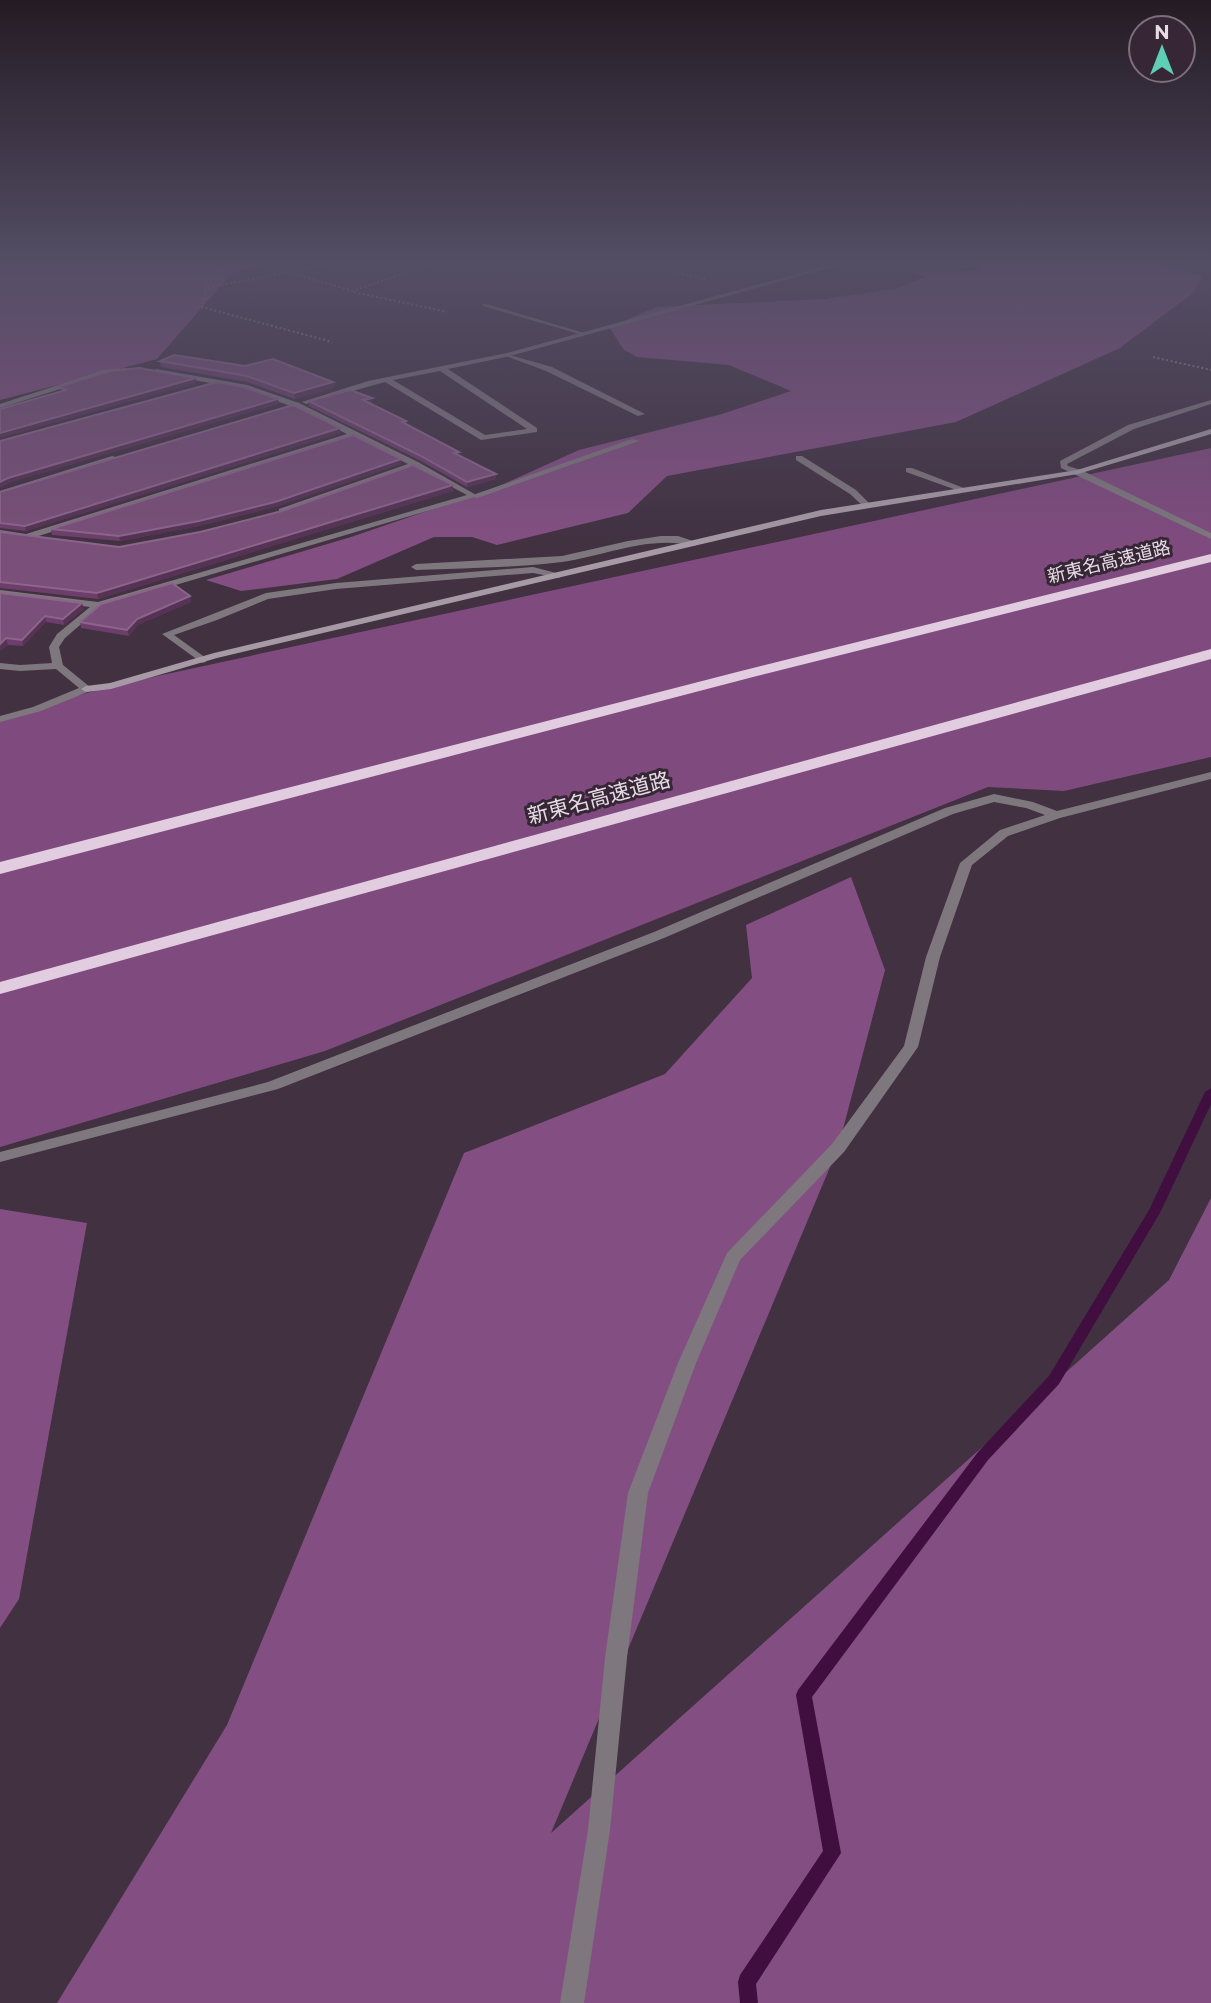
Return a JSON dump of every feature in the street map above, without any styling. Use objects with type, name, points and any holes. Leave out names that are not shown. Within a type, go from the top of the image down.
[{"type":"highway","name":"新東名高速道路","points":[[0,868],[747,674],[1211,558]]},
{"type":"highway","name":"新東名高速道路","points":[[0,989],[1211,654]]},
{"type":"street","points":[[284,409],[387,380],[495,357]]},
{"type":"street","points":[[515,357],[549,369],[641,414]]},
{"type":"street","points":[[0,406],[107,372],[139,368],[247,387],[296,405],[474,496]]},
{"type":"street","points":[[387,380],[484,438],[534,430],[441,368]]},
{"type":"street","points":[[194,389],[220,382]]},
{"type":"street","points":[[1211,401],[1131,427],[1063,463],[1065,468],[1211,536]]},
{"type":"street","points":[[0,719],[37,709],[86,689],[111,686],[202,660],[559,575],[821,513],[1078,472],[1211,431]]},
{"type":"street","points":[[26,537],[354,434]]},
{"type":"street","points":[[0,593],[98,605],[474,496],[635,441]]},
{"type":"street","points":[[0,494],[129,454]]},
{"type":"street","points":[[799,458],[853,492],[868,506]]},
{"type":"street","points":[[266,515],[415,464]]},
{"type":"street","points":[[909,470],[965,490]]},
{"type":"street","points":[[0,481],[13,488]]},
{"type":"street","points":[[0,533],[53,540]]},
{"type":"street","points":[[416,567],[563,559],[676,537],[694,543]]},
{"type":"street","points":[[202,660],[167,634],[266,596],[336,586],[533,570],[559,575]]},
{"type":"street","points":[[86,689],[58,666],[54,647],[61,636],[98,605]]},
{"type":"street","points":[[0,666],[58,666]]},
{"type":"street","points":[[572,2003],[599,1830],[616,1658],[638,1493],[687,1363],[733,1257],[838,1148],[911,1047],[933,957],[966,863],[1004,833],[1056,815],[1211,775]]},
{"type":"street","points":[[0,1157],[273,1086],[659,935],[949,811],[994,797],[1056,815]]},
{"type":"path","points":[[1155,357],[1211,370]]},
{"type":"shaded area","points":[[0,357],[158,357],[157,359],[0,400]]},
{"type":"shaded area","points":[[642,357],[1099,357],[956,422],[667,476],[628,513],[497,545],[472,537],[434,537],[337,579],[241,591],[206,580],[351,537],[497,487],[579,450],[722,414],[791,391],[729,365]]},
{"type":"shaded area","points":[[1211,448],[1211,757],[1064,791],[988,787],[325,1051],[0,1147],[0,718],[111,686]]},
{"type":"shaded area","points":[[851,877],[885,970],[838,1148],[551,1833],[1169,1280],[1211,1198],[1211,2003],[57,2003],[227,1725],[464,1153],[665,1074],[752,978],[746,925]]},
{"type":"shaded area","points":[[0,1209],[87,1223],[19,1599],[0,1628]]},
{"type":"building","points":[[168,357],[190,357],[245,366],[273,359],[333,382],[294,393],[247,376],[160,361]]},
{"type":"building","points":[[139,368],[196,378],[0,433],[0,409],[66,390],[58,387],[110,371]]},
{"type":"building","points":[[217,382],[244,387],[278,399],[0,482],[0,441]]},
{"type":"building","points":[[350,390],[372,398],[363,400],[406,421],[402,422],[496,474],[467,482],[419,455],[309,401]]},
{"type":"building","points":[[293,405],[340,428],[25,526],[0,523],[0,492]]},
{"type":"building","points":[[353,435],[401,459],[275,502],[199,521],[119,536],[51,529]]},
{"type":"building","points":[[413,465],[453,485],[97,593],[0,582],[0,532],[119,547],[200,532],[282,511]]},
{"type":"building","points":[[172,583],[190,596],[137,619],[127,630],[80,622],[101,604]]},
{"type":"building","points":[[0,593],[82,603],[63,619],[45,616],[22,640],[6,638],[0,644]]},
{"type":"waterway","points":[[749,2003],[747,1982],[832,1853],[804,1695],[983,1456],[1054,1380],[1155,1211],[1211,1092]]}]
